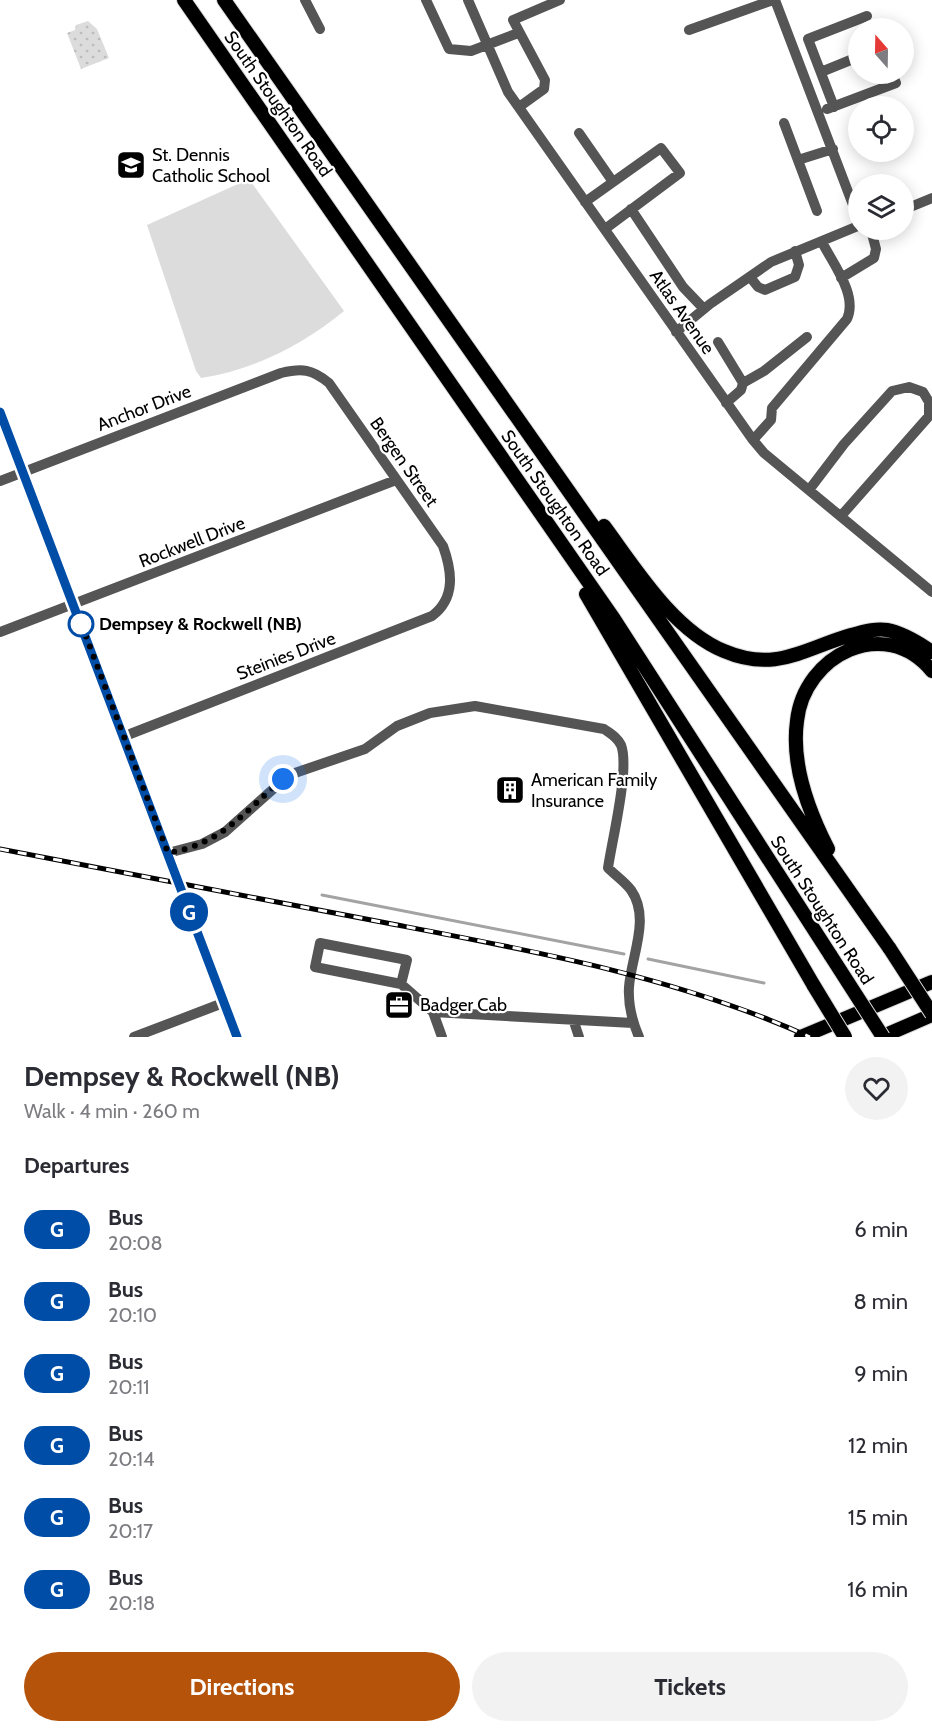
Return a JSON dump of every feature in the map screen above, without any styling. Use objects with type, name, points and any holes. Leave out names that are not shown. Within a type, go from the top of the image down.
[{"type":"main road","name":"South Stoughton Road","points":[[184,0],[614,619],[882,1037]]},
{"type":"main road","name":"South Stoughton Road","points":[[224,0],[890,949],[932,1015]]},
{"type":"main road","points":[[436,301],[657,597],[694,633],[723,651],[764,661],[788,659],[835,640],[877,629],[899,633],[932,652]]},
{"type":"main road","points":[[537,509],[845,1037]]},
{"type":"main road","points":[[853,896],[819,830],[800,775],[797,721],[802,696],[821,668],[847,650],[861,646],[881,644],[903,649],[924,662],[932,671]]},
{"type":"main road","points":[[801,1037],[932,982]]},
{"type":"main road","points":[[882,1037],[932,1015]]},
{"type":"street","points":[[305,0],[320,29]]},
{"type":"street","points":[[426,0],[449,49],[471,51],[518,33]]},
{"type":"street","points":[[519,107],[544,89],[545,80],[513,20],[560,0]]},
{"type":"street","points":[[689,30],[774,0],[848,190]]},
{"type":"street","name":"Atlas Avenue","points":[[471,1],[505,86],[753,440],[809,490],[932,592]]},
{"type":"street","points":[[834,107],[808,39],[867,16]]},
{"type":"street","points":[[821,72],[848,61]]},
{"type":"street","points":[[819,112],[893,84]]},
{"type":"street","points":[[784,123],[817,211]]},
{"type":"street","points":[[579,133],[613,182]]},
{"type":"street","points":[[585,202],[661,148],[680,172],[605,230]]},
{"type":"street","points":[[798,160],[833,149]]},
{"type":"street","points":[[914,207],[930,202]]},
{"type":"street","points":[[631,209],[683,287],[704,309]]},
{"type":"street","points":[[676,332],[704,309],[771,262],[848,230]]},
{"type":"street","points":[[841,278],[874,258],[876,249],[874,240]]},
{"type":"street","points":[[753,440],[771,420],[772,408],[847,319],[852,309],[849,295],[822,242]]},
{"type":"street","points":[[750,277],[758,288],[765,290],[773,289],[795,277],[799,265],[795,251]]},
{"type":"street","points":[[726,403],[741,390],[743,383],[764,371],[807,337]]},
{"type":"street","points":[[718,342],[743,383]]},
{"type":"street","name":"Anchor Drive","points":[[0,481],[280,373],[300,369]]},
{"type":"street","name":"Bergen Street","points":[[300,369],[316,373],[329,383],[443,546],[452,578],[449,593]]},
{"type":"street","points":[[809,490],[844,444],[892,391],[909,387],[922,392],[929,402],[929,416],[841,516]]},
{"type":"street","points":[[0,412],[237,1037]]},
{"type":"street","name":"Rockwell Drive","points":[[0,632],[396,480]]},
{"type":"street","name":"Steinies Drive","points":[[124,736],[419,623],[436,613],[449,593]]},
{"type":"street","points":[[168,853],[188,849],[231,827],[277,784],[296,771],[365,749],[397,726],[416,717],[453,708],[482,707],[604,729],[614,735],[620,744],[625,763],[608,868],[631,890],[639,909],[638,939],[629,988],[633,1023],[639,1037]]},
{"type":"street","points":[[401,984],[407,960],[320,943],[315,967],[401,984],[433,1012],[442,1037]]},
{"type":"street","points":[[134,1037],[163,1032],[223,1004]]},
{"type":"street","points":[[433,1012],[574,1022],[633,1023]]},
{"type":"street","points":[[574,1022],[579,1037]]},
{"type":"shaded area","points":[[88,21],[97,29],[109,58],[81,69],[67,33],[75,30],[76,25]]},
{"type":"shaded area","points":[[249,179],[344,311],[295,345],[277,354],[240,369],[201,378],[196,371],[147,225]]},
{"type":"waterway","points":[[322,895],[624,954]]},
{"type":"waterway","points":[[648,959],[764,983]]},
{"type":"railway","points":[[0,849],[445,934],[604,968],[709,998],[810,1037]]},
{"type":"bus line","name":"G","points":[[0,412],[237,1037]]},
{"type":"place","name":"St. Dennis Catholic School","points":[[131,165]]},
{"type":"place","name":"Dempsey & Rockwell (NB)","points":[[81,624]]},
{"type":"place","name":"American Family Insurance","points":[[510,790]]},
{"type":"place","name":"Badger Cab","points":[[399,1005]]},
{"type":"route","points":[[81,624],[78,615],[168,853],[202,844],[225,832],[283,779]]}]
